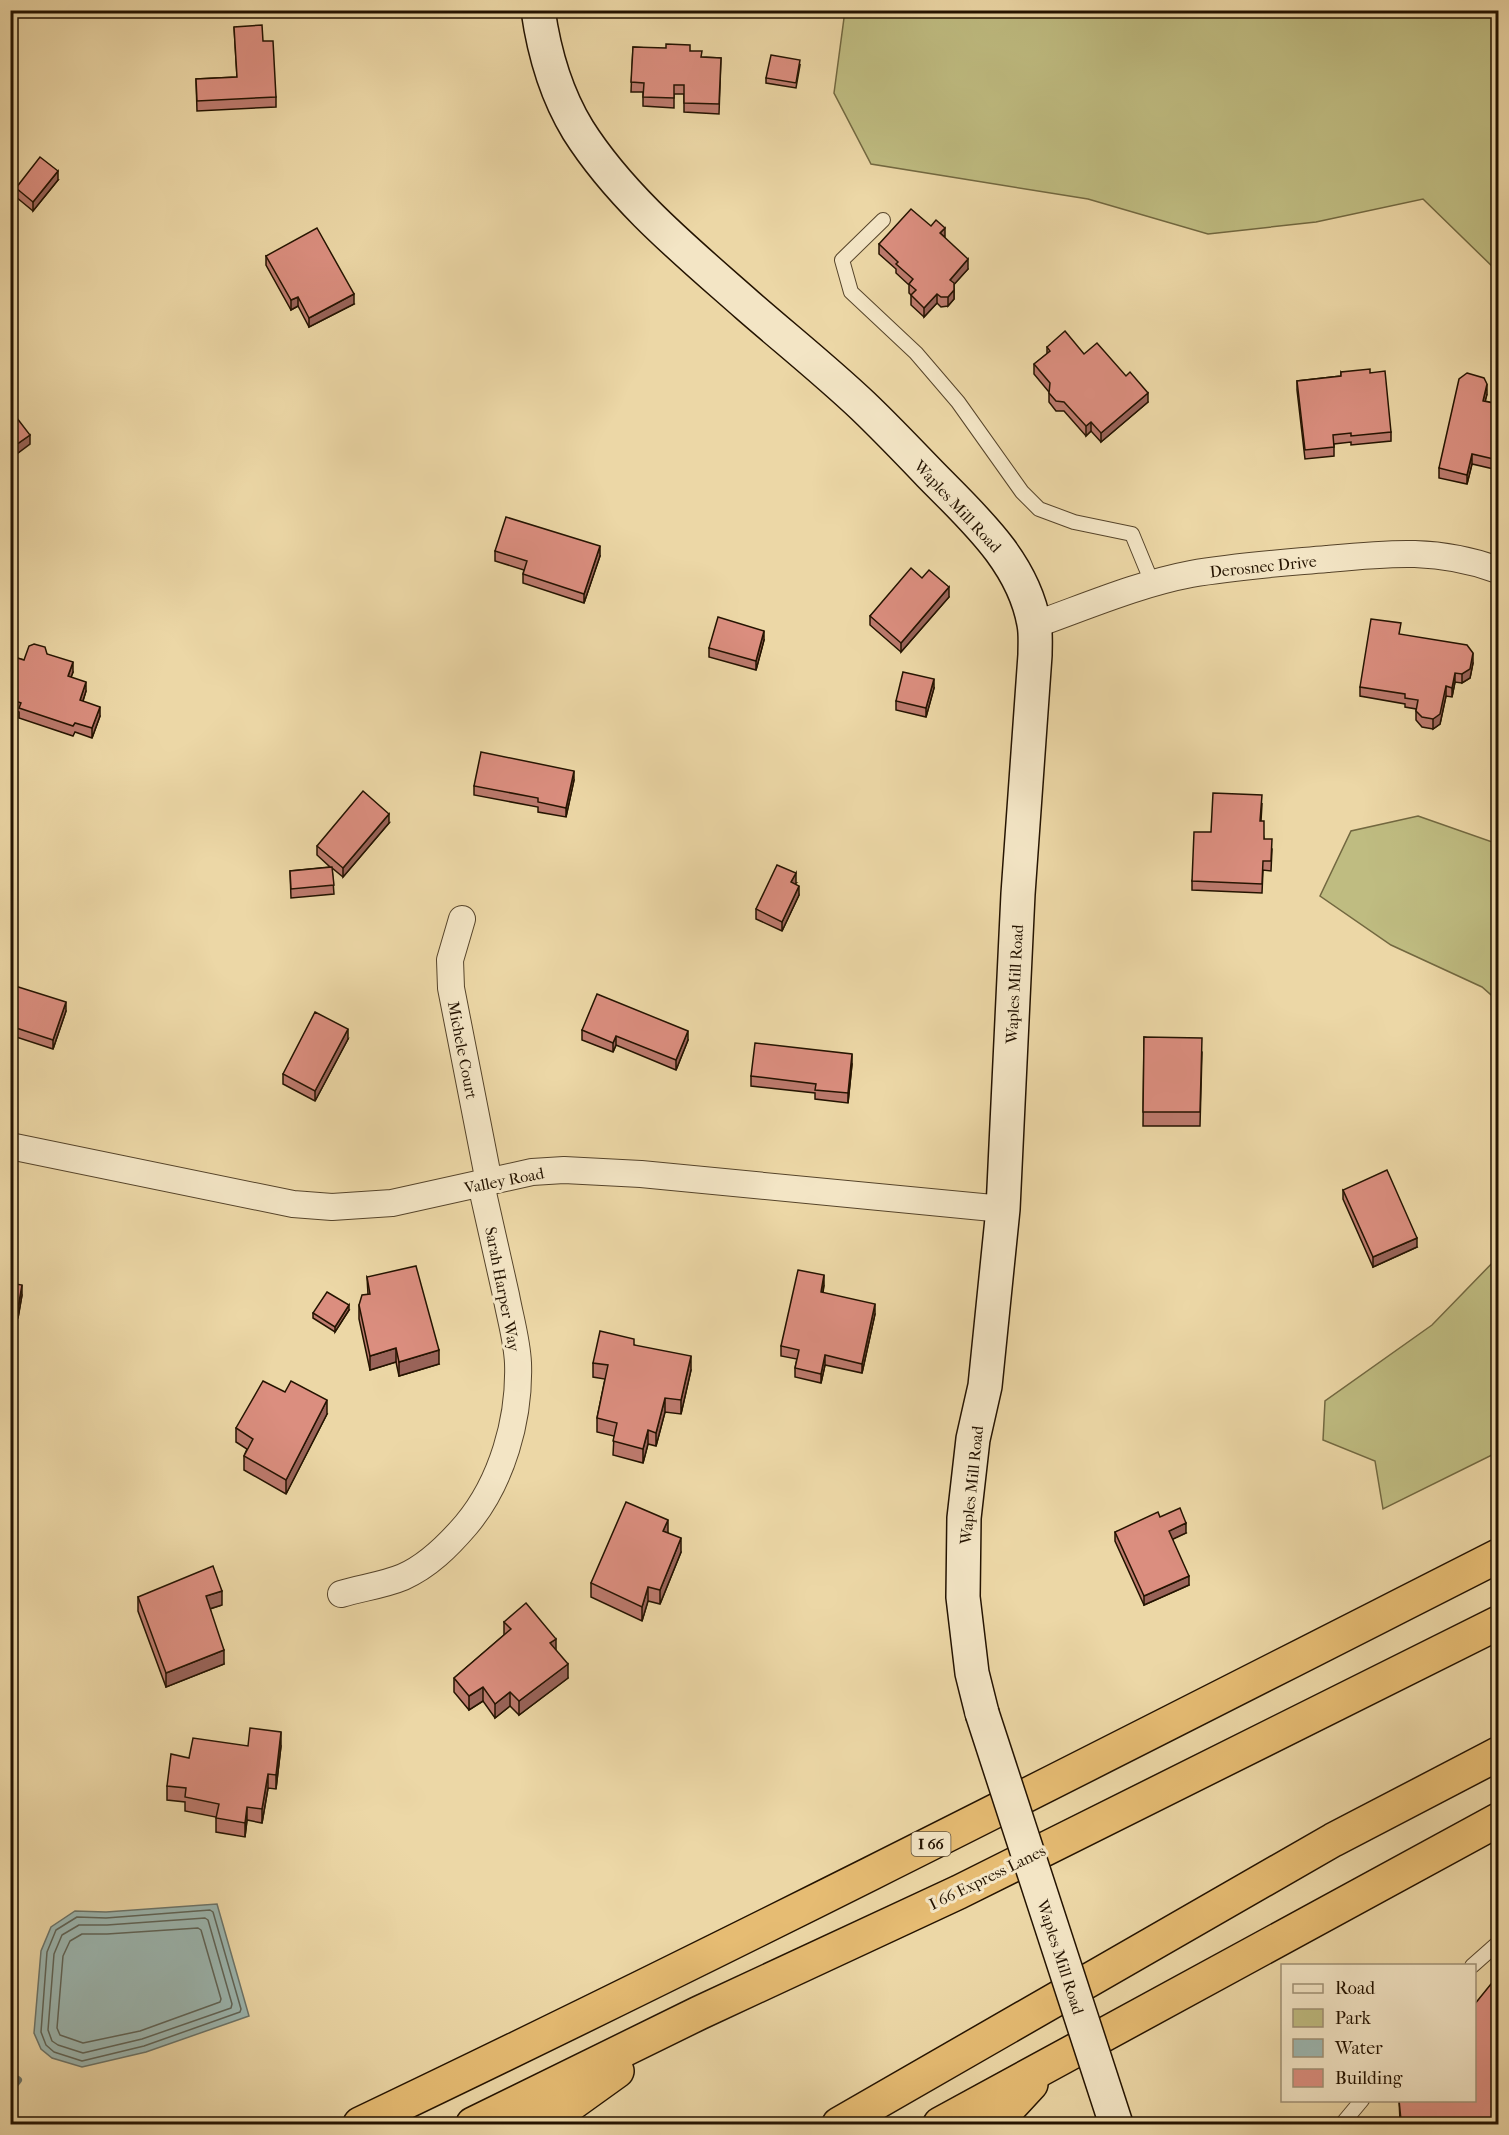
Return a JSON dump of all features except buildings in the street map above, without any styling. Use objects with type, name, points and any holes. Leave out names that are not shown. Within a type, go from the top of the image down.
[{"type":"highway","name":"I 66","points":[[360,2124],[590,2014],[1498,1556]]},
{"type":"highway","name":"I 66 Express Lanes","points":[[473,2124],[699,2013],[959,1892],[1498,1623]]},
{"type":"highway","points":[[838,2124],[1333,1840],[1498,1754]]},
{"type":"highway","points":[[940,2124],[1498,1820]]},
{"type":"highway","points":[[538,2124],[553,2117],[699,2013]]},
{"type":"highway","points":[[994,2124],[1050,2064]]},
{"type":"main road","name":"Waples Mill Road","points":[[538,10],[549,63],[562,99],[596,156],[629,195],[705,268],[862,405],[979,523],[999,547],[1029,602],[1034,625],[1035,655],[1018,894],[1003,1209],[985,1386],[973,1439],[964,1518],[963,1597],[972,1673],[982,1713],[1116,2124]]},
{"type":"street","name":"Derosnec Drive","points":[[1034,625],[1188,574],[1236,567],[1395,553],[1436,554],[1471,560],[1498,570]]},
{"type":"street","name":"Michele Court","points":[[462,919],[450,960],[451,988],[485,1183]]},
{"type":"street","name":"Valley Road","points":[[10,1146],[293,1204],[332,1207],[393,1203],[532,1172],[564,1170],[619,1172],[1003,1209]]},
{"type":"street","name":"Sarah Harper Way","points":[[341,1594],[403,1577],[428,1563],[452,1542],[478,1511],[500,1467],[512,1427],[517,1395],[518,1362],[485,1183]]},
{"type":"lane","points":[[883,220],[842,260],[851,292],[916,353],[958,402],[1022,492],[1039,509],[1074,522],[1132,534],[1153,585]]},
{"type":"lane","points":[[1473,1964],[1498,1943]]},
{"type":"lane","points":[[1342,2124],[1360,2102]]},
{"type":"green space","points":[[843,11],[1498,11],[1498,272],[1423,199],[1316,222],[1208,234],[1088,199],[871,164],[834,93]]},
{"type":"green space","points":[[1418,816],[1498,844],[1498,1001],[1482,987],[1391,945],[1320,896],[1351,831]]},
{"type":"green space","points":[[1498,1257],[1498,1452],[1383,1509],[1375,1461],[1323,1440],[1325,1401],[1432,1325]]},
{"type":"water","points":[[217,1904],[249,2016],[146,2052],[82,2067],[52,2058],[41,2049],[34,2033],[41,1951],[51,1927],[75,1911],[106,1912]]},
{"type":"waterway","points":[[10,2090],[18,2080]]}]
